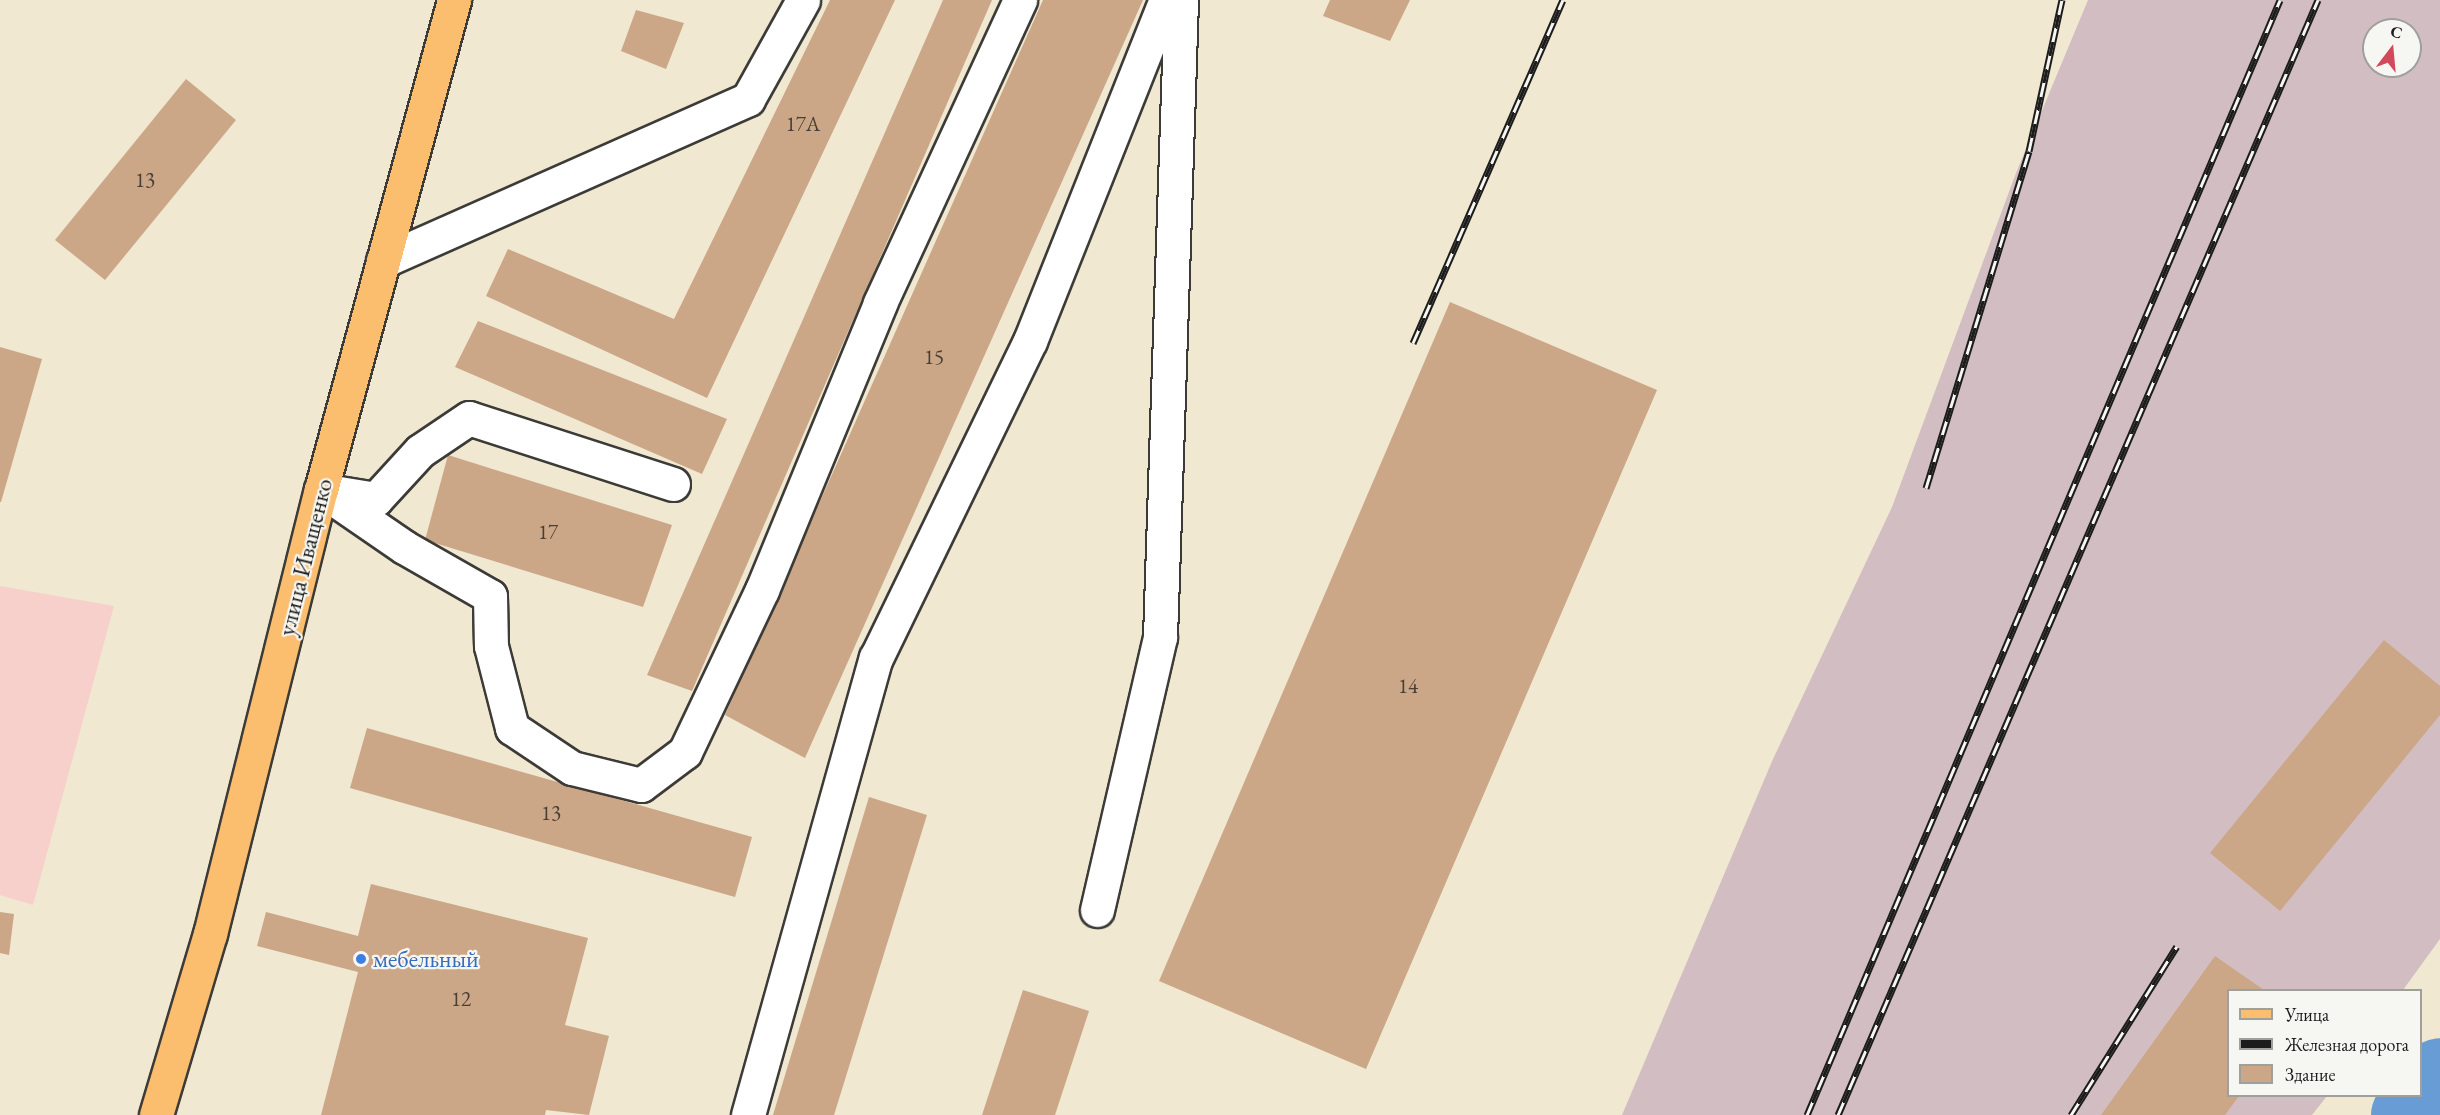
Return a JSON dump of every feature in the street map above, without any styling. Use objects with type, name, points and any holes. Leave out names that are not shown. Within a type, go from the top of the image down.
[{"type":"main road","name":"улица Иващенко","points":[[156,1115],[210,934],[321,490],[454,0]]},
{"type":"lane","points":[[383,261],[748,99],[804,0]]},
{"type":"lane","points":[[321,490],[404,548],[490,596],[490,645],[512,728],[572,768],[641,785],[685,752],[1020,0]]},
{"type":"lane","points":[[748,1115],[876,658],[1030,341],[1166,0]]},
{"type":"lane","points":[[1097,910],[1161,637],[1181,0]]},
{"type":"lane","points":[[321,490],[376,499],[420,451],[469,418],[673,484]]},
{"type":"shaded area","points":[[2088,0],[2440,0],[2440,939],[2404,989],[2227,989],[2227,1097],[2326,1097],[2312,1115],[1622,1115],[1773,759],[1892,507],[2016,173]]},
{"type":"shaded area","points":[[0,586],[114,606],[33,905],[0,895]]},
{"type":"building","points":[[830,0],[895,0],[707,398],[486,296],[508,249],[674,319]]},
{"type":"building","points":[[943,0],[992,0],[692,691],[647,675]]},
{"type":"building","points":[[1043,0],[1143,0],[805,758],[725,715]]},
{"type":"building","points":[[1330,0],[1410,0],[1390,41],[1323,16]]},
{"type":"building","points":[[636,10],[684,23],[666,69],[621,51]]},
{"type":"building","points":[[186,79],[236,120],[105,280],[55,240]]},
{"type":"building","points":[[1450,302],[1657,390],[1366,1069],[1159,981]]},
{"type":"building","points":[[478,321],[727,419],[702,474],[455,367]]},
{"type":"building","points":[[0,347],[42,359],[1,502],[0,502]]},
{"type":"building","points":[[448,455],[672,525],[643,607],[425,540]]},
{"type":"building","points":[[2384,640],[2440,686],[2440,715],[2280,911],[2210,853]]},
{"type":"building","points":[[367,728],[752,837],[735,897],[350,788]]},
{"type":"building","points":[[869,797],[927,815],[834,1115],[773,1115]]},
{"type":"building","points":[[371,884],[588,938],[565,1025],[609,1036],[589,1115],[546,1110],[545,1115],[321,1115],[358,972],[257,946],[266,912],[358,936]]},
{"type":"building","points":[[0,912],[14,914],[9,955],[0,953]]},
{"type":"building","points":[[2215,956],[2263,989],[2227,989],[2227,1097],[2238,1097],[2225,1115],[2101,1115]]},
{"type":"building","points":[[1023,990],[1089,1011],[1055,1115],[982,1115]]},
{"type":"waterway","points":[[2408,1115],[2440,1075]]},
{"type":"railway","points":[[1413,343],[1563,0]]},
{"type":"railway","points":[[1926,488],[2029,151],[2062,0]]},
{"type":"railway","points":[[1807,1115],[2280,0]]},
{"type":"railway","points":[[1838,1115],[2318,0]]},
{"type":"railway","points":[[2071,1115],[2177,946]]},
{"type":"place","name":"мебельный","points":[[361,959]]}]
